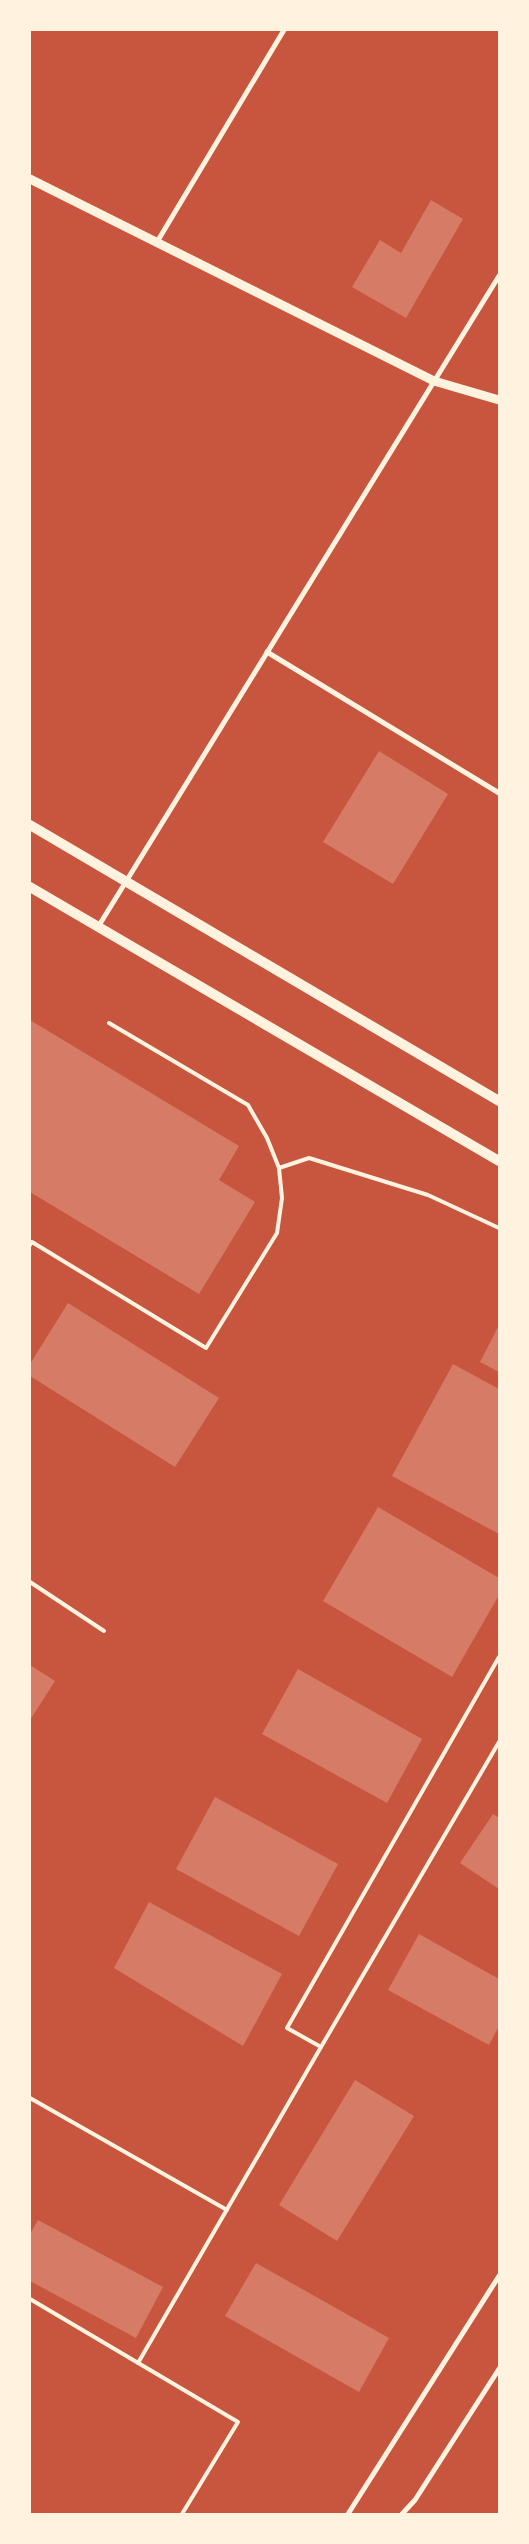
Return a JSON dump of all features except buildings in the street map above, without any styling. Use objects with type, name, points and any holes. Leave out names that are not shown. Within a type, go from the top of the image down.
[{"type":"main road","points":[[30,825],[499,1101]]},
{"type":"main road","points":[[30,887],[499,1161]]},
{"type":"street","points":[[158,242],[284,30]]},
{"type":"street","points":[[30,179],[434,381],[499,400]]},
{"type":"street","points":[[98,927],[499,276]]},
{"type":"street","points":[[267,652],[499,793]]},
{"type":"street","points":[[348,2514],[499,2276]]},
{"type":"street","points":[[402,2514],[415,2500],[499,2369]]},
{"type":"lane","points":[[30,1245],[32,1242],[206,1348],[277,1232],[282,1198],[279,1168],[267,1138],[248,1105],[109,1023]]},
{"type":"lane","points":[[279,1168],[310,1158],[428,1194],[499,1228]]},
{"type":"lane","points":[[30,1582],[104,1631]]},
{"type":"lane","points":[[321,2047],[287,2028],[499,1656]]},
{"type":"lane","points":[[138,2363],[499,1742]]},
{"type":"lane","points":[[30,2098],[227,2210]]},
{"type":"lane","points":[[30,2298],[238,2422],[182,2514]]}]
